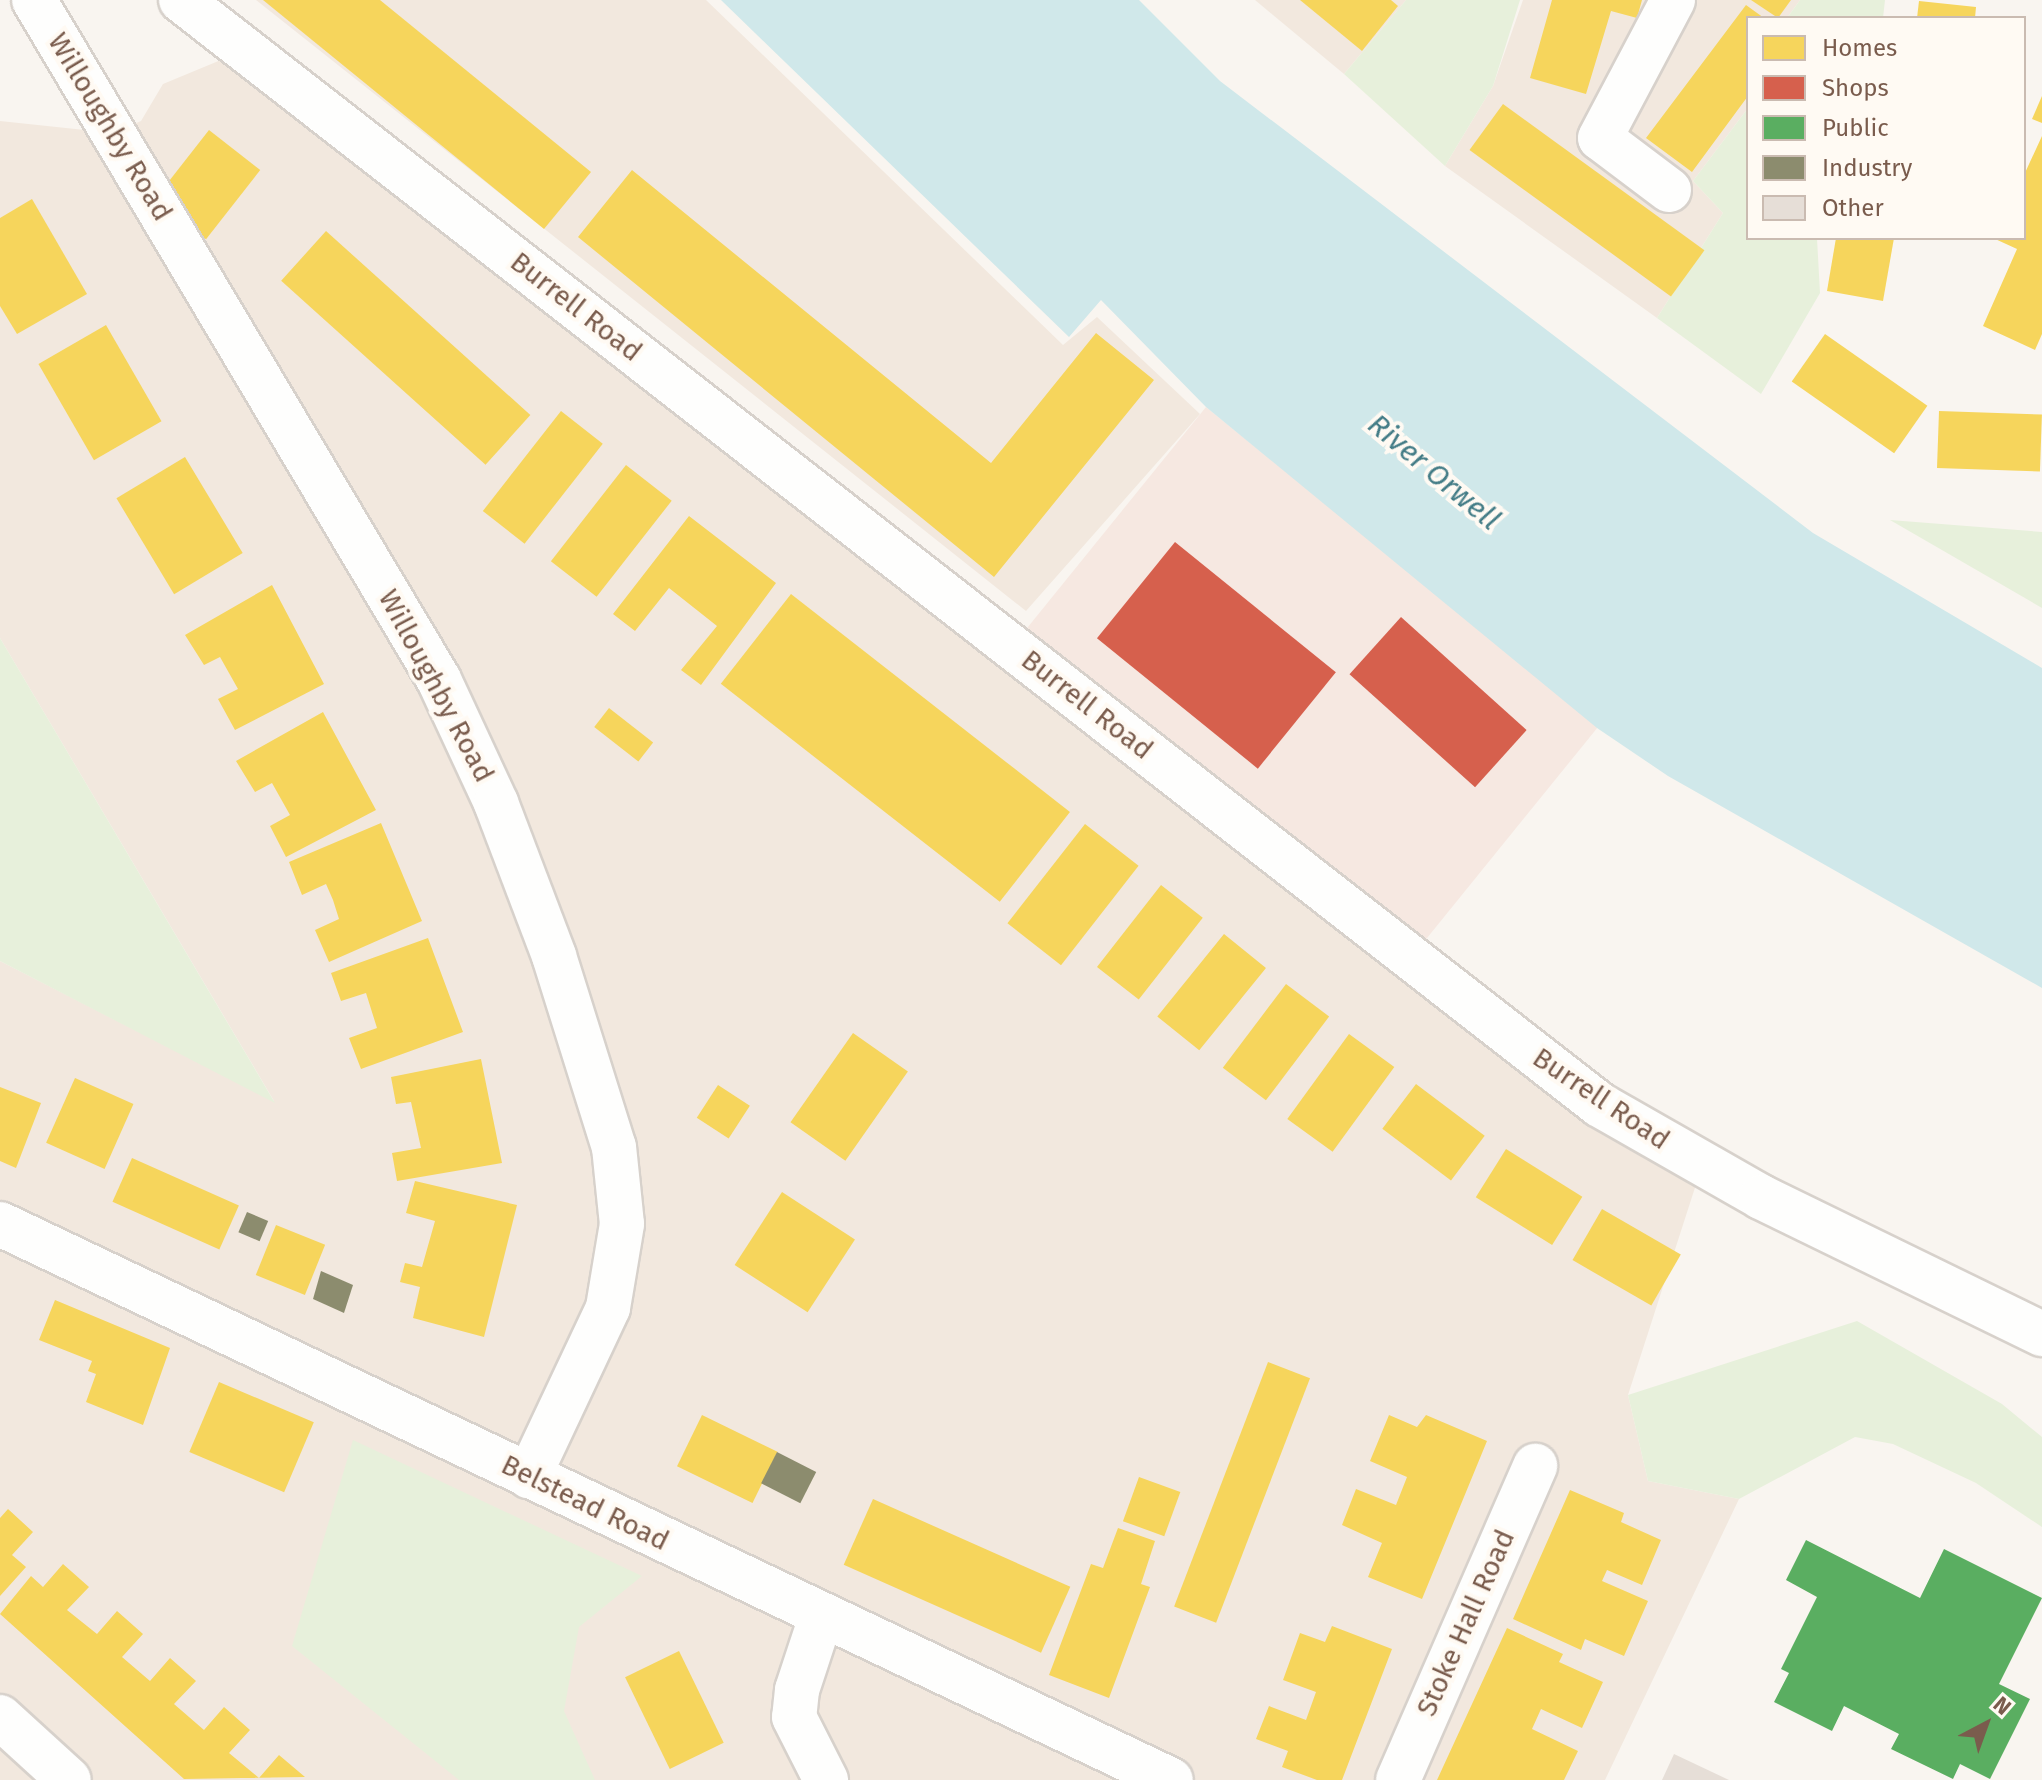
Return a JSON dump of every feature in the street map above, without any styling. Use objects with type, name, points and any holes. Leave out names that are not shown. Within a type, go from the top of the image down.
[{"type":"street","name":"Willoughby Road","points":[[34,0],[439,680],[496,803],[554,956],[614,1147],[622,1224],[608,1308],[529,1476]]},
{"type":"street","name":"Burrell Road","points":[[181,0],[1600,1105],[1761,1197],[2042,1334]]},
{"type":"street","points":[[1669,190],[1600,138],[1673,0]]},
{"type":"street","name":"Belstead Road","points":[[0,1224],[821,1617],[1171,1780]]},
{"type":"street","name":"Stoke Hall Road","points":[[1398,1780],[1535,1466]]},
{"type":"street","points":[[821,1617],[797,1690],[794,1717],[826,1780]]},
{"type":"street","points":[[0,1717],[69,1780]]},
{"type":"shaded area","points":[[256,0],[706,0],[1063,345],[1097,317],[1200,414],[1026,611]]},
{"type":"shaded area","points":[[1255,0],[1406,0],[1344,74]]},
{"type":"shaded area","points":[[1523,0],[1800,0],[1788,16],[1746,16],[1746,111],[1693,181],[1723,213],[1657,318],[1445,166],[1493,86]]},
{"type":"shaded area","points":[[245,50],[1702,1166],[1628,1395],[1648,1481],[1739,1499],[1605,1780],[0,1780],[0,961],[274,1101],[0,638],[0,121],[113,133],[141,121],[163,84]]},
{"type":"shaded area","points":[[1206,407],[1599,725],[1405,966],[1012,647]]},
{"type":"green space","points":[[1406,0],[1520,0],[1493,86],[1445,166],[1344,74]]},
{"type":"green space","points":[[1800,0],[1885,0],[1883,16],[1788,16]]},
{"type":"green space","points":[[1746,111],[1746,240],[1817,240],[1820,293],[1761,394],[1657,318],[1723,213],[1693,181]]},
{"type":"green space","points":[[1890,520],[2042,532],[2042,608]]},
{"type":"green space","points":[[0,638],[275,1103],[0,961]]},
{"type":"green space","points":[[1857,1321],[2002,1404],[2042,1437],[2042,1527],[1976,1483],[1893,1444],[1855,1437],[1739,1499],[1648,1481],[1628,1395]]},
{"type":"green space","points":[[353,1440],[642,1576],[579,1627],[564,1711],[595,1780],[459,1780],[292,1646]]},
{"type":"water","name":"River Orwell","points":[[721,0],[1139,0],[1220,81],[1813,533],[2042,668],[2042,988],[1668,776],[1597,728],[1206,407],[1101,300],[1069,337]]},
{"type":"building: Homes","points":[[263,0],[380,0],[591,172],[544,229]]},
{"type":"building: Homes","points":[[1300,0],[1391,0],[1398,6],[1362,51]]},
{"type":"building: Homes","points":[[1552,0],[1642,0],[1637,18],[1611,11],[1586,94],[1530,78]]},
{"type":"building: Homes","points":[[1751,0],[1791,0],[1779,16]]},
{"type":"building: Homes","points":[[1919,1],[1976,7],[1975,16],[1917,16]]},
{"type":"building: Homes","points":[[1746,5],[1761,16],[1746,16],[1746,99],[1692,172],[1646,138]]},
{"type":"building: Homes","points":[[2042,96],[2042,123],[2032,119]]},
{"type":"building: Homes","points":[[1503,104],[1704,250],[1671,296],[1469,150]]},
{"type":"building: Homes","points":[[209,130],[260,170],[206,239],[155,199]]},
{"type":"building: Homes","points":[[2042,136],[2042,334],[2035,350],[1983,326],[2017,249],[1997,240],[2026,240],[2026,171]]},
{"type":"building: Homes","points":[[632,170],[991,463],[1096,333],[1154,380],[994,577],[578,237]]},
{"type":"building: Homes","points":[[32,199],[87,294],[17,334],[0,306],[0,218]]},
{"type":"building: Homes","points":[[326,231],[530,415],[486,465],[281,281]]},
{"type":"building: Homes","points":[[1836,240],[1894,240],[1883,301],[1827,291]]},
{"type":"building: Homes","points":[[106,325],[162,421],[94,460],[38,364]]},
{"type":"building: Homes","points":[[1825,334],[1927,406],[1894,453],[1792,382]]},
{"type":"building: Homes","points":[[561,411],[603,444],[525,544],[483,511]]},
{"type":"building: Homes","points":[[1939,411],[2042,415],[2040,472],[1937,468]]},
{"type":"building: Homes","points":[[185,457],[243,553],[174,594],[116,498]]},
{"type":"building: Homes","points":[[626,465],[672,501],[597,597],[551,561]]},
{"type":"building: Homes","points":[[689,516],[776,583],[701,685],[681,670],[717,626],[669,588],[635,631],[613,614]]},
{"type":"building: Homes","points":[[272,585],[324,684],[235,730],[218,699],[238,689],[220,657],[204,665],[185,635]]},
{"type":"building: Homes","points":[[791,594],[1070,812],[1000,902],[721,684]]},
{"type":"building: Homes","points":[[609,708],[653,742],[638,761],[594,727]]},
{"type":"building: Homes","points":[[323,712],[376,810],[286,857],[270,826],[290,815],[272,783],[255,792],[236,761]]},
{"type":"building: Homes","points":[[381,823],[422,921],[329,962],[315,930],[339,919],[333,900],[326,884],[302,895],[289,862]]},
{"type":"building: Homes","points":[[1085,824],[1139,866],[1061,965],[1007,923]]},
{"type":"building: Homes","points":[[1161,885],[1203,918],[1139,1000],[1097,967]]},
{"type":"building: Homes","points":[[1224,934],[1266,968],[1199,1050],[1157,1016]]},
{"type":"building: Homes","points":[[428,938],[463,1032],[361,1069],[349,1038],[377,1028],[366,993],[341,1001],[331,973]]},
{"type":"building: Homes","points":[[1286,984],[1329,1016],[1266,1100],[1223,1068]]},
{"type":"building: Homes","points":[[853,1033],[908,1071],[845,1161],[790,1122]]},
{"type":"building: Homes","points":[[1349,1034],[1394,1067],[1333,1152],[1287,1119]]},
{"type":"building: Homes","points":[[481,1059],[502,1163],[397,1181],[392,1153],[421,1148],[411,1102],[396,1104],[391,1077]]},
{"type":"building: Homes","points":[[75,1078],[133,1104],[105,1169],[46,1143]]},
{"type":"building: Homes","points":[[1416,1084],[1485,1136],[1451,1180],[1382,1129]]},
{"type":"building: Homes","points":[[718,1085],[750,1106],[729,1138],[697,1118]]},
{"type":"building: Homes","points":[[0,1087],[41,1103],[16,1168],[0,1161]]},
{"type":"building: Homes","points":[[1506,1149],[1582,1197],[1552,1245],[1476,1197]]},
{"type":"building: Homes","points":[[132,1158],[239,1206],[219,1249],[112,1202]]},
{"type":"building: Homes","points":[[415,1181],[517,1205],[484,1337],[413,1318],[420,1287],[400,1282],[405,1263],[422,1267],[435,1221],[406,1213]]},
{"type":"building: Homes","points":[[782,1192],[855,1239],[808,1312],[735,1265]]},
{"type":"building: Homes","points":[[1602,1209],[1681,1254],[1651,1306],[1572,1260]]},
{"type":"building: Homes","points":[[276,1225],[325,1245],[305,1295],[256,1275]]},
{"type":"building: Homes","points":[[55,1300],[170,1348],[143,1425],[86,1402],[96,1374],[88,1371],[92,1361],[39,1340]]},
{"type":"building: Homes","points":[[1268,1362],[1310,1378],[1216,1623],[1174,1607]]},
{"type":"building: Homes","points":[[219,1382],[314,1422],[284,1492],[189,1452]]},
{"type":"building: Homes","points":[[702,1415],[777,1452],[753,1503],[677,1466]]},
{"type":"building: Homes","points":[[1389,1415],[1417,1427],[1426,1415],[1487,1441],[1422,1599],[1368,1577],[1382,1543],[1342,1525],[1356,1489],[1396,1505],[1407,1477],[1370,1461]]},
{"type":"building: Homes","points":[[1139,1477],[1180,1492],[1164,1536],[1123,1521]]},
{"type":"building: Homes","points":[[1570,1490],[1624,1513],[1621,1522],[1661,1540],[1642,1585],[1607,1570],[1602,1581],[1648,1601],[1624,1656],[1585,1639],[1581,1650],[1513,1619]]},
{"type":"building: Homes","points":[[873,1499],[1070,1587],[1041,1653],[844,1565]]},
{"type":"building: Homes","points":[[8,1509],[33,1532],[12,1555],[26,1567],[0,1596],[0,1518]]},
{"type":"building: Homes","points":[[1118,1528],[1155,1541],[1141,1584],[1150,1587],[1109,1698],[1049,1675],[1091,1564],[1103,1568]]},
{"type":"building: Homes","points":[[63,1564],[89,1587],[67,1610],[97,1634],[117,1611],[143,1634],[122,1657],[150,1681],[170,1658],[196,1681],[174,1704],[204,1730],[224,1707],[250,1730],[229,1753],[259,1778],[184,1779],[0,1614],[31,1576],[43,1587]]},
{"type":"building: Homes","points":[[1332,1626],[1392,1649],[1342,1780],[1317,1780],[1282,1767],[1288,1751],[1256,1739],[1269,1706],[1306,1720],[1316,1692],[1283,1680],[1300,1633],[1325,1642]]},
{"type":"building: Homes","points":[[1507,1628],[1563,1654],[1559,1662],[1603,1682],[1582,1728],[1541,1709],[1532,1729],[1578,1751],[1564,1780],[1437,1780]]},
{"type":"building: Homes","points":[[679,1651],[724,1743],[670,1769],[625,1677]]},
{"type":"building: Homes","points":[[279,1755],[305,1777],[259,1778]]},
{"type":"building: Shops","points":[[1175,542],[1336,672],[1258,769],[1097,638]]},
{"type":"building: Shops","points":[[1401,617],[1527,730],[1475,787],[1349,674]]},
{"type":"building: Public","points":[[1806,1540],[1920,1598],[1944,1549],[2042,1598],[1999,1684],[2030,1699],[1990,1779],[1960,1764],[1953,1779],[1891,1749],[1899,1734],[1844,1706],[1832,1731],[1774,1702],[1789,1673],[1781,1669],[1817,1597],[1786,1580]]},
{"type":"building: Industry","points":[[247,1212],[268,1221],[260,1241],[238,1232]]},
{"type":"building: Industry","points":[[321,1271],[353,1285],[344,1313],[313,1299]]},
{"type":"building: Industry","points":[[777,1452],[816,1472],[800,1503],[761,1483]]},
{"type":"building: Other","points":[[1674,1754],[1729,1780],[1662,1780]]}]
